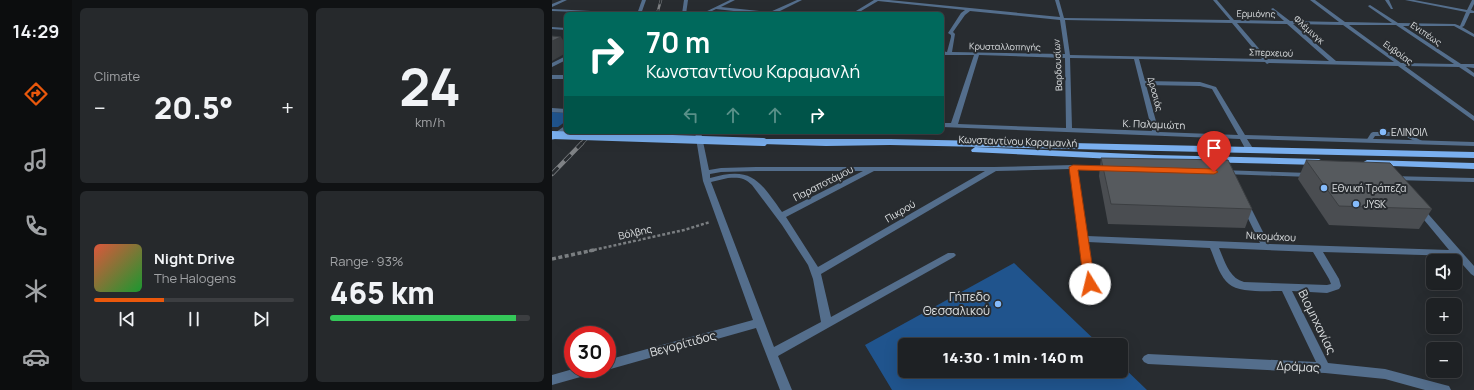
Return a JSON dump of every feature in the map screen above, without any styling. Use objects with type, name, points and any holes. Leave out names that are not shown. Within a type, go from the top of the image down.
[{"type":"main road","points":[[552,135],[826,143]]},
{"type":"main road","name":"Κωνσταντίνου Καραμανλή","points":[[826,143],[898,142],[1474,155]]},
{"type":"main road","name":"Κωνσταντίνου Καραμανλή","points":[[826,143],[887,147],[1155,158],[1332,162]]},
{"type":"main road","points":[[1355,162],[1474,166]]},
{"type":"street","points":[[552,6],[565,0]]},
{"type":"street","points":[[640,12],[644,0]]},
{"type":"street","points":[[684,12],[686,0]]},
{"type":"street","points":[[707,12],[733,0]]},
{"type":"street","points":[[775,12],[800,0]]},
{"type":"street","points":[[856,12],[877,0]]},
{"type":"street","name":"Ερμιόνης","points":[[877,0],[1064,19],[1455,25],[1474,28]]},
{"type":"street","name":"Βαρδουσίων","points":[[1057,0],[1064,19],[1068,56],[1069,130]]},
{"type":"street","points":[[1214,0],[1267,62]]},
{"type":"street","name":"Ευβοίας","points":[[1312,0],[1474,119]]},
{"type":"street","points":[[1387,0],[1392,8]]},
{"type":"street","points":[[1407,0],[1474,12]]},
{"type":"street","points":[[1462,26],[1474,0]]},
{"type":"street","name":"Ενιπέως","points":[[1370,6],[1474,75]]},
{"type":"street","points":[[716,8],[753,12]]},
{"type":"street","points":[[950,33],[963,14],[969,9]]},
{"type":"street","name":"Φλέμινγκ","points":[[1273,9],[1335,63]]},
{"type":"street","points":[[552,10],[591,12]]},
{"type":"street","points":[[1455,25],[1474,36]]},
{"type":"street","points":[[552,28],[564,29]]},
{"type":"street","points":[[944,32],[953,34],[949,53]]},
{"type":"street","name":"Κρυσταλλοπηγής","points":[[944,53],[1068,56]]},
{"type":"street","points":[[954,125],[977,54]]},
{"type":"street","name":"Σπερχειού","points":[[1068,56],[1474,66]]},
{"type":"street","name":"Δροσιάς","points":[[1136,58],[1156,134]]},
{"type":"street","points":[[552,66],[564,59]]},
{"type":"street","points":[[552,77],[564,77]]},
{"type":"street","points":[[1142,83],[1200,84],[1214,88],[1250,150]]},
{"type":"street","points":[[552,110],[564,111]]},
{"type":"street","name":"Κ. Παλαμιώτη","points":[[944,125],[1369,141],[1373,134],[1405,134],[1421,142],[1474,144]]},
{"type":"street","points":[[552,138],[564,129]]},
{"type":"street","points":[[698,134],[706,177],[720,219],[786,390]]},
{"type":"street","points":[[706,177],[734,169],[994,169],[1073,167],[1120,169]]},
{"type":"street","points":[[1073,167],[1082,239],[1092,299]]},
{"type":"street","name":"Παραποτάμου","points":[[781,216],[874,169]]},
{"type":"street","name":"Πικρού","points":[[816,272],[994,169]]},
{"type":"street","points":[[1214,172],[1231,176],[1314,176]]},
{"type":"street","points":[[706,177],[726,176],[749,178],[755,182],[781,216],[816,272],[827,324]]},
{"type":"street","points":[[1402,190],[1388,178],[1474,180]]},
{"type":"street","points":[[1243,199],[1266,246]]},
{"type":"street","points":[[1412,201],[1474,272]]},
{"type":"street","name":"Νικομάχου","points":[[1082,239],[1316,249],[1458,253]]},
{"type":"street","name":"Βιομηχανίας","points":[[1213,244],[1226,276],[1233,283],[1244,286],[1285,288],[1327,289],[1336,286],[1334,279],[1316,249]]},
{"type":"street","points":[[772,354],[952,254]]},
{"type":"street","name":"Βιομηχανίας","points":[[1285,288],[1325,368]]},
{"type":"street","name":"Βεγορίτιδος","points":[[616,362],[759,323]]},
{"type":"street","name":"Δράμας","points":[[1148,359],[1325,368],[1385,374],[1445,390]]},
{"type":"street","points":[[552,380],[564,377]]},
{"type":"path","name":"Βόλβης","points":[[552,259],[684,230],[720,219]]},
{"type":"shaded area","points":[[552,112],[564,113],[564,122],[558,127],[552,127]]},
{"type":"shaded area","name":"Γήπεδο Θεσσαλικού","points":[[1014,263],[1093,338],[898,338],[898,378],[1128,378],[1128,372],[1147,390],[892,390],[865,345]]},
{"type":"building","points":[[552,36],[561,37],[552,41]]},
{"type":"building","points":[[1101,158],[1228,160],[1252,209],[1111,204]]},
{"type":"building","points":[[1306,160],[1390,163],[1432,209],[1339,206]]},
{"type":"railway","points":[[658,12],[661,0]]},
{"type":"railway","points":[[582,143],[591,134]]},
{"type":"railway","points":[[552,174],[582,143]]},
{"type":"place","name":"ΕΛΙΝΟΙΛ","points":[[1383,132]]},
{"type":"place","name":"Εθνική Τράπεζα","points":[[1324,188]]},
{"type":"place","name":"JYSK","points":[[1356,204]]},
{"type":"place","name":"Γήπεδο Θεσσαλικού","points":[[998,304]]},
{"type":"route","points":[[1090,284],[1082,239],[1073,167],[1214,172]]}]
